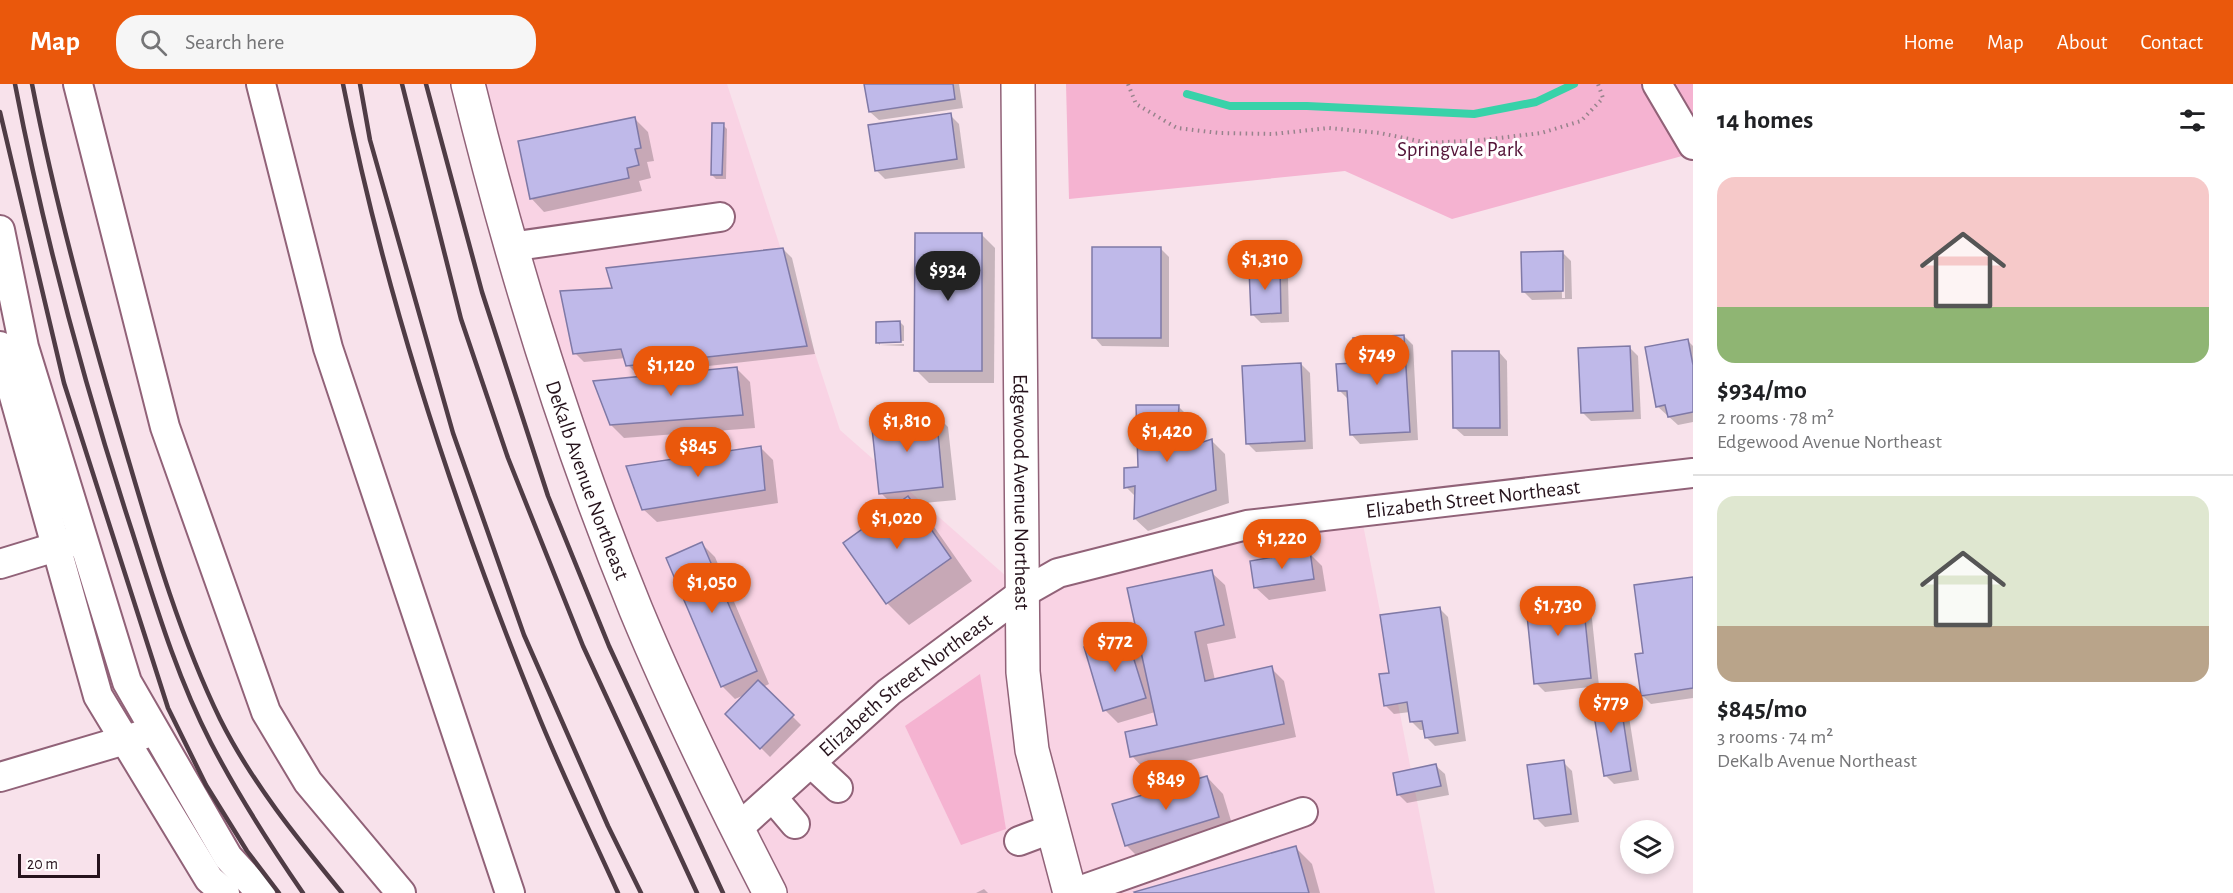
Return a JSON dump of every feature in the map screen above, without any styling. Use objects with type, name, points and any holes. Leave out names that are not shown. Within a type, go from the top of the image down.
[{"type":"main road","name":"DeKalb Avenue Northeast","points":[[468,84],[510,247],[561,409],[629,591],[737,829],[770,893]]},
{"type":"main road","name":"Edgewood Avenue Northeast","points":[[1018,84],[1023,672],[1032,750],[1051,829],[1072,893]]},
{"type":"street","points":[[78,84],[165,426],[266,712],[309,782],[401,893]]},
{"type":"street","points":[[261,84],[328,348],[510,893]]},
{"type":"street","points":[[1657,84],[1693,145]]},
{"type":"street","points":[[510,247],[720,217]]},
{"type":"street","points":[[0,233],[7,351],[56,547],[98,696],[208,879],[225,893]]},
{"type":"street","points":[[7,351],[83,539],[127,682],[228,857],[261,893]]},
{"type":"street","name":"Elizabeth Street Northeast","points":[[737,829],[889,693],[1022,594],[1058,573],[1247,525],[1693,473]]},
{"type":"street","points":[[0,564],[83,539]]},
{"type":"street","points":[[0,777],[155,731]]},
{"type":"street","points":[[811,763],[838,789]]},
{"type":"street","points":[[773,798],[795,824]]},
{"type":"street","points":[[1072,893],[1304,812]]},
{"type":"street","points":[[1019,841],[1051,829]]},
{"type":"path","points":[[1128,84],[1136,104],[1178,128],[1219,133],[1273,134],[1329,128],[1380,133],[1428,143],[1482,141],[1541,133],[1581,120],[1603,98],[1598,84]]},
{"type":"shaded area","points":[[463,84],[727,84],[840,430],[1015,584],[1360,509],[1435,893],[767,893],[560,447]]},
{"type":"green space","name":"Springvale Park","points":[[1066,84],[1693,84],[1693,153],[1452,219],[1345,171],[1069,199]]},
{"type":"green space","points":[[980,674],[1006,829],[961,845],[905,726]]},
{"type":"building","points":[[864,84],[953,84],[955,99],[869,112]]},
{"type":"building","points":[[951,113],[957,159],[875,171],[868,125]]},
{"type":"building","points":[[635,117],[641,148],[635,149],[639,165],[627,168],[629,178],[530,199],[518,141]]},
{"type":"building","points":[[712,123],[724,123],[722,175],[711,175]]},
{"type":"building","points":[[915,233],[982,233],[982,371],[914,371]]},
{"type":"building","points":[[1092,247],[1161,247],[1161,338],[1092,338]]},
{"type":"building","points":[[783,248],[807,346],[626,366],[621,349],[573,354],[560,291],[612,288],[606,268]]},
{"type":"building","points":[[1563,251],[1563,291],[1522,292],[1521,252]]},
{"type":"building","points":[[1280,268],[1281,313],[1251,315],[1249,269]]},
{"type":"building","points":[[900,321],[901,342],[876,343],[876,322]]},
{"type":"building","points":[[1404,335],[1410,432],[1350,435],[1347,391],[1338,391],[1336,364],[1355,363],[1353,338]]},
{"type":"building","points":[[1688,339],[1693,365],[1693,412],[1668,417],[1665,405],[1656,407],[1645,347]]},
{"type":"building","points":[[1630,346],[1633,411],[1581,413],[1578,348]]},
{"type":"building","points":[[1452,351],[1499,351],[1500,428],[1453,428]]},
{"type":"building","points":[[1301,363],[1305,441],[1246,444],[1242,366]]},
{"type":"building","points":[[737,367],[743,415],[610,425],[593,381]]},
{"type":"building","points":[[1136,405],[1179,405],[1177,438],[1194,445],[1212,439],[1216,490],[1134,519],[1135,486],[1124,488],[1124,468],[1138,467]]},
{"type":"building","points":[[936,412],[943,487],[879,494],[871,419]]},
{"type":"building","points":[[761,446],[765,490],[642,510],[626,466]]},
{"type":"building","points":[[908,496],[951,558],[886,604],[843,543]]},
{"type":"building","points":[[702,542],[757,671],[721,687],[666,558]]},
{"type":"building","points":[[1310,551],[1314,579],[1254,588],[1250,561]]},
{"type":"building","points":[[1212,570],[1224,625],[1195,632],[1205,681],[1272,666],[1284,724],[1130,757],[1125,732],[1157,725],[1127,588]]},
{"type":"building","points":[[1693,577],[1693,688],[1641,696],[1635,654],[1643,653],[1634,585]]},
{"type":"building","points":[[1582,590],[1591,678],[1534,684],[1525,596]]},
{"type":"building","points":[[1440,607],[1458,733],[1425,738],[1422,721],[1410,722],[1407,702],[1384,706],[1379,674],[1389,673],[1380,615]]},
{"type":"building","points":[[1126,634],[1146,698],[1103,711],[1084,647]]},
{"type":"building","points":[[758,680],[794,715],[760,749],[725,714]]},
{"type":"building","points":[[1619,693],[1631,771],[1604,776],[1591,697]]},
{"type":"building","points":[[1564,760],[1571,814],[1534,819],[1527,765]]},
{"type":"building","points":[[1436,764],[1441,786],[1397,795],[1393,773]]},
{"type":"building","points":[[1207,776],[1219,817],[1125,846],[1112,804]]},
{"type":"building","points":[[1296,846],[1309,893],[1134,892]]},
{"type":"waterway","points":[[1187,94],[1230,106],[1307,106],[1474,114],[1536,102],[1574,84]]},
{"type":"railway","points":[[15,84],[26,141],[66,309],[114,476],[167,638],[198,717],[221,762],[278,857],[303,893]]},
{"type":"railway","points":[[32,84],[64,227],[102,368],[158,560],[193,657],[220,719],[246,765],[292,831],[342,893]]},
{"type":"railway","points":[[343,84],[379,243],[424,400],[450,478],[535,707],[618,893]]},
{"type":"railway","points":[[360,84],[370,140],[453,433],[524,635],[608,826],[641,893]]},
{"type":"railway","points":[[402,84],[461,319],[508,458],[583,646],[697,893]]},
{"type":"railway","points":[[426,84],[482,292],[548,496],[609,646],[723,893]]},
{"type":"railway","points":[[0,112],[64,383],[168,708],[206,785],[247,851],[279,893]]}]
